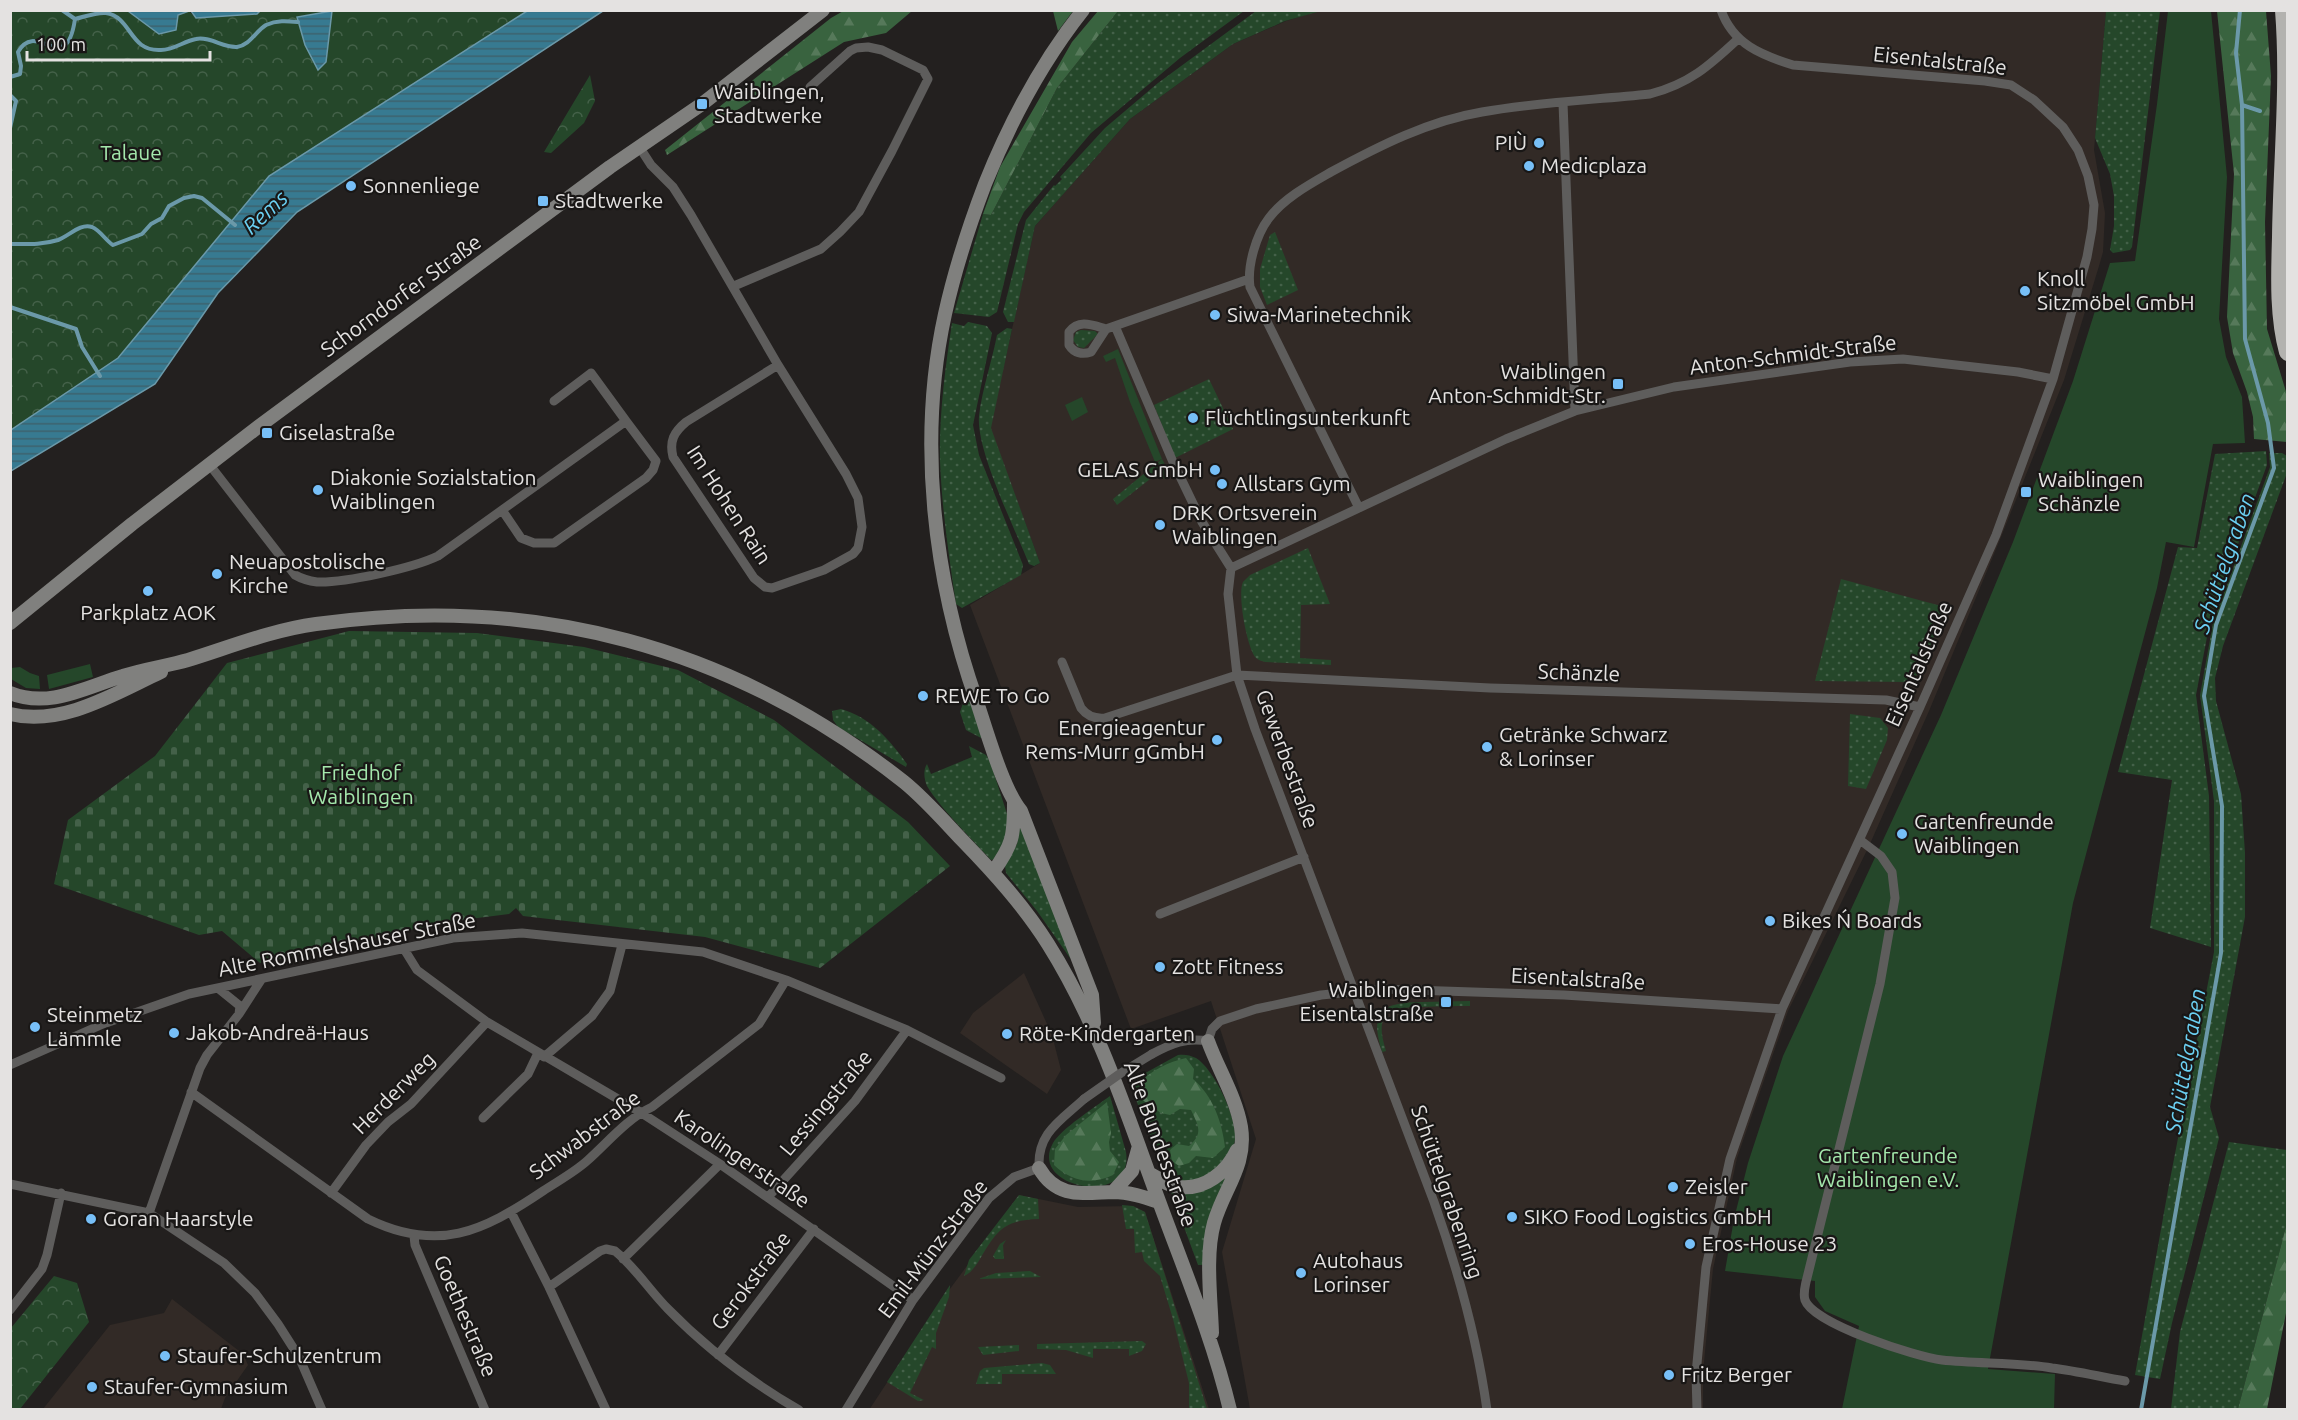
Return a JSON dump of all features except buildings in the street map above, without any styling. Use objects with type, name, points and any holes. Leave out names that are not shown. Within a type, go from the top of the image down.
[{"type":"highway","points":[[2284,10],[2286,90],[2280,265],[2282,313],[2288,352]]},
{"type":"main road","name":"Schorndorfer Straße","points":[[12,622],[209,464],[610,166],[640,148],[755,64],[823,10]]},
{"type":"main road","points":[[993,872],[1010,845],[1014,832],[1014,803],[968,678],[952,621],[936,527],[932,435],[934,385],[945,315],[966,234],[995,159],[1032,85],[1083,10]]},
{"type":"main road","name":"Alte Bundesstraße","points":[[13,692],[41,699],[63,696],[123,676],[184,661],[263,636],[311,625],[419,615],[474,615],[528,620],[593,632],[659,650],[739,681],[812,719],[904,782],[993,872],[1046,942],[1072,985],[1125,1107],[1212,1347],[1230,1410]]},
{"type":"main road","name":"Alte Bundesstraße","points":[[10,714],[35,717],[65,712],[101,700],[184,661]]},
{"type":"main road","points":[[1014,803],[1021,811],[1092,996],[1095,1034]]},
{"type":"main road","points":[[1208,1041],[1236,1110],[1241,1140],[1237,1171],[1220,1208],[1211,1238],[1212,1347]]},
{"type":"main road","points":[[1149,1173],[1169,1185],[1180,1188],[1194,1187],[1222,1173],[1232,1161],[1241,1140]]},
{"type":"main road","points":[[1113,1192],[1132,1171],[1139,1146]]},
{"type":"main road","points":[[1039,1168],[1044,1178],[1054,1186],[1066,1191],[1096,1194],[1113,1192],[1142,1196],[1159,1202]]},
{"type":"street","name":"Eisentalstraße","points":[[1208,1041],[1212,1029],[1228,1018],[1310,998],[1383,989],[1459,991],[1782,1009],[1996,535],[2053,379],[2087,257],[2094,205],[2088,176],[2078,150],[2063,127],[2046,110],[2012,85],[1793,65],[1757,52],[1738,39],[1728,26],[1721,10]]},
{"type":"street","points":[[1359,508],[1253,295],[1249,279],[1257,243],[1269,219],[1295,195],[1331,172],[1401,136],[1462,116],[1525,106],[1650,94],[1673,88],[1712,63],[1738,39]]},
{"type":"street","points":[[734,286],[821,249],[859,212],[928,79],[923,70],[892,54],[868,47],[850,51],[810,87]]},
{"type":"street","points":[[1563,103],[1575,411]]},
{"type":"street","name":"Im Hohen Rain","points":[[640,148],[651,165],[673,187],[852,484],[858,498],[862,527],[858,548],[846,560],[772,588],[760,585],[754,578],[674,457],[672,444],[677,430],[686,422],[778,364]]},
{"type":"street","points":[[1237,675],[1228,594],[1231,568],[1202,522],[1111,327],[1249,279]]},
{"type":"street","name":"Anton-Schmidt-Straße","points":[[1231,568],[1506,439],[1575,411],[1674,387],[1850,362],[1903,359],[2018,372],[2053,379]]},
{"type":"street","points":[[502,510],[521,538],[534,543],[554,543],[653,470],[656,461],[591,373],[554,401]]},
{"type":"street","points":[[209,464],[295,575],[306,580],[328,581],[421,564],[438,556],[626,422]]},
{"type":"street","name":"Gewerbestraße","points":[[1062,662],[1081,708],[1085,713],[1097,719],[1237,675],[1255,729],[1354,991]]},
{"type":"street","name":"Schänzle","points":[[1237,675],[1478,688],[1886,700],[1920,707]]},
{"type":"street","points":[[1860,840],[1881,856],[1892,872],[1895,898],[1880,984],[1806,1282],[1805,1300],[1819,1315],[1843,1328],[1940,1360],[2052,1367],[2125,1381]]},
{"type":"street","points":[[1160,914],[1304,857]]},
{"type":"street","name":"Alte Rommelshauser Straße","points":[[10,1065],[103,1024],[189,994],[453,938],[507,933],[703,952],[786,980],[907,1030],[1001,1078]]},
{"type":"street","points":[[483,1118],[528,1074],[541,1055],[592,1016],[610,992],[622,945]]},
{"type":"street","name":"Karolingerstraße","points":[[404,949],[417,970],[487,1022],[640,1112],[720,1164],[769,1196],[913,1300]]},
{"type":"street","points":[[149,1213],[191,1092],[207,1055],[239,1014],[261,980]]},
{"type":"street","name":"Schwabstraße","points":[[191,1092],[368,1219],[390,1230],[414,1236],[435,1237],[456,1234],[484,1226],[511,1212],[586,1162],[640,1112],[652,1107],[759,1024],[786,980]]},
{"type":"street","points":[[219,989],[240,1005],[239,1014]]},
{"type":"street","name":"Schüttelgrabenring","points":[[1354,991],[1455,1263],[1470,1318],[1487,1410]]},
{"type":"street","points":[[1697,1410],[1696,1374],[1708,1256],[1730,1159],[1782,1009]]},
{"type":"street","name":"Herderweg","points":[[331,1193],[366,1145],[388,1122],[411,1104],[487,1022]]},
{"type":"street","name":"Lessingstraße","points":[[769,1196],[855,1101],[907,1030]]},
{"type":"street","points":[[1039,1168],[1038,1155],[1042,1142],[1050,1130],[1084,1099],[1121,1073],[1176,1041],[1187,1039],[1208,1041]]},
{"type":"street","points":[[623,1259],[720,1164]]},
{"type":"street","name":"Emil-Münz-Straße","points":[[846,1410],[913,1300],[990,1198],[1014,1177],[1039,1168]]},
{"type":"street","points":[[10,1184],[149,1213],[224,1263],[255,1293],[278,1323],[298,1357],[321,1410]]},
{"type":"street","points":[[10,1310],[42,1269],[61,1193]]},
{"type":"street","points":[[511,1212],[549,1287],[606,1410]]},
{"type":"street","name":"Gerokstraße","points":[[718,1355],[814,1229]]},
{"type":"street","name":"Goethestraße","points":[[414,1236],[415,1245],[443,1316],[485,1410]]},
{"type":"street","points":[[549,1287],[606,1249],[615,1251],[663,1305],[718,1355],[799,1410]]},
{"type":"shaded area","points":[[1321,10],[2106,11],[2094,150],[2105,213],[2103,252],[2099,266],[2064,380],[2001,537],[1929,711],[1869,846],[1788,1011],[1737,1158],[1713,1269],[1703,1373],[1703,1409],[1250,1409],[1222,1252],[1256,1139],[1211,1001],[1131,1029],[970,605],[1040,563],[990,428],[1035,226],[1130,119],[1233,44],[1286,21]]},
{"type":"shaded area","name":"Röte-Kindergarten","points":[[1024,973],[1052,1035],[1061,1070],[1047,1094],[960,1033],[973,1013]]},
{"type":"shaded area","points":[[1019,1195],[1078,1207],[1133,1206],[1145,1212],[1209,1409],[869,1410],[936,1308]]},
{"type":"shaded area","name":"Staufer-Schulzentrum","points":[[172,1299],[243,1354],[248,1365],[225,1398],[221,1409],[43,1409],[110,1325],[164,1313]]},
{"type":"green space","points":[[845,10],[912,11],[886,33],[844,42],[667,155],[665,150],[831,18]]},
{"type":"green space","name":"Talaue","points":[[11,11],[128,11],[159,34],[176,21],[178,15],[189,11],[196,18],[257,14],[260,11],[331,11],[297,17],[305,45],[326,62],[332,11],[527,11],[269,176],[118,358],[11,430]]},
{"type":"green space","points":[[1053,11],[1073,11],[1058,31]]},
{"type":"green space","points":[[1098,11],[1118,11],[1057,88],[991,215],[983,214],[1000,167],[1072,42]]},
{"type":"green space","points":[[1118,11],[1244,11],[1180,58],[1091,133],[1024,212],[1018,224],[997,312],[989,317],[954,313],[983,214],[991,215],[1057,88]]},
{"type":"green space","points":[[1256,11],[1321,11],[1285,21],[1233,44],[1130,119],[1035,226],[1014,322],[1008,322],[1003,312],[1026,220],[1054,185],[1062,179],[1060,177],[1105,128],[1158,83]]},
{"type":"green space","points":[[2106,11],[2160,11],[2132,247],[2130,250],[2113,253],[2110,250],[2114,226],[2114,196],[2110,174],[2095,138]]},
{"type":"green space","name":"Gartenfreunde Waiblingen e.V.","points":[[2168,11],[2211,11],[2227,177],[2219,319],[2226,357],[2242,397],[2245,443],[2213,444],[2194,547],[2166,542],[2157,588],[2073,903],[1988,1369],[2055,1374],[2054,1409],[1842,1409],[1859,1326],[1825,1311],[1815,1297],[1815,1281],[1725,1271],[1734,1219],[1748,1163],[1783,1056],[1941,715],[2013,542],[2073,381],[2110,263],[2135,261]]},
{"type":"green space","points":[[2217,11],[2266,11],[2271,76],[2265,222],[2267,329],[2287,395],[2287,442],[2254,439],[2253,417],[2233,353],[2227,317],[2234,174]]},
{"type":"green space","points":[[590,75],[595,101],[584,123],[551,153],[544,152]]},
{"type":"green space","points":[[1275,232],[1298,290],[1267,305],[1260,287],[1260,269],[1270,235]]},
{"type":"green space","points":[[968,322],[987,326],[992,333],[973,425],[979,455],[1023,565],[1021,575],[962,608],[956,604],[948,551],[942,497],[940,426],[952,323],[964,326]]},
{"type":"green space","points":[[1007,328],[1012,329],[991,428],[1040,563],[1034,566],[1029,564],[998,490],[980,431],[980,406],[997,335]]},
{"type":"green space","points":[[1095,331],[1098,334],[1084,348],[1078,347],[1073,340],[1076,332]]},
{"type":"green space","points":[[1118,349],[1162,459],[1155,462],[1115,358],[1106,362],[1103,356]]},
{"type":"green space","name":"Flüchtlingsunterkunft","points":[[1209,379],[1233,429],[1175,458],[1154,405]]},
{"type":"green space","points":[[1082,397],[1088,412],[1072,421],[1065,405]]},
{"type":"green space","points":[[2266,451],[2267,465],[2210,621],[2196,695],[2209,796],[2211,947],[2150,928],[2172,780],[2118,772],[2178,547],[2197,548],[2215,454]]},
{"type":"green space","points":[[2269,453],[2282,453],[2287,456],[2287,473],[2223,646],[2215,678],[2216,701],[2241,794],[2245,853],[2245,917],[2210,1107],[2219,1138],[2160,1379],[2135,1375],[2214,952],[2214,801],[2200,695],[2213,623],[2270,467]]},
{"type":"green space","name":"DRK Ortsverein Waiblingen","points":[[1162,459],[1170,474],[1164,479],[1159,472],[1117,505],[1113,499]]},
{"type":"green space","points":[[1308,548],[1330,604],[1301,605],[1300,658],[1331,660],[1331,665],[1259,660],[1249,644],[1244,621],[1241,598],[1243,582],[1250,575]]},
{"type":"green space","points":[[1841,579],[1945,607],[1920,673],[1906,682],[1815,681]]},
{"type":"green space","name":"Friedhof Waiblingen","points":[[349,631],[477,633],[584,647],[678,670],[774,720],[908,822],[950,866],[820,968],[705,937],[523,916],[516,908],[509,914],[446,922],[260,963],[222,931],[199,935],[54,884],[68,820],[155,756],[227,663]]},
{"type":"green space","points":[[90,664],[93,677],[49,689],[47,675]]},
{"type":"green space","points":[[20,667],[39,676],[40,689],[26,688],[11,679],[11,668]]},
{"type":"green space","points":[[964,700],[970,702],[981,738],[966,730],[960,712]]},
{"type":"green space","points":[[841,709],[861,718],[886,738],[907,764],[906,767],[838,727],[833,720],[832,711]]},
{"type":"green space","points":[[1850,714],[1880,718],[1888,728],[1887,740],[1866,789],[1848,786]]},
{"type":"green space","points":[[969,746],[986,755],[990,761],[1009,820],[1008,837],[995,859],[991,860],[940,804],[925,780],[924,772],[927,764],[931,774],[972,757]]},
{"type":"green space","points":[[1020,826],[1072,957],[1070,958],[1037,911],[1006,873],[1005,866],[1017,844]]},
{"type":"green space","points":[[1470,1001],[1470,1006],[1410,1007],[1392,1011],[1383,1020],[1386,1051],[1382,1052],[1378,1038],[1378,1018],[1388,1007],[1408,1003]]},
{"type":"green space","points":[[1178,1055],[1196,1058],[1210,1072],[1229,1108],[1235,1131],[1233,1147],[1222,1164],[1198,1179],[1188,1181],[1175,1179],[1164,1171],[1129,1082]]},
{"type":"green space","points":[[1186,1058],[1194,1069],[1193,1079],[1206,1093],[1215,1110],[1222,1128],[1225,1147],[1213,1158],[1196,1156],[1189,1163],[1179,1166],[1172,1161],[1170,1150],[1177,1144],[1189,1146],[1197,1137],[1198,1129],[1191,1110],[1180,1109],[1170,1115],[1161,1113],[1141,1099],[1139,1083],[1161,1067]]},
{"type":"green space","points":[[1110,1096],[1126,1152],[1124,1170],[1115,1181],[1100,1186],[1083,1186],[1067,1181],[1055,1172],[1049,1159],[1053,1143],[1071,1125]]},
{"type":"green space","points":[[1107,1102],[1111,1133],[1110,1151],[1119,1162],[1113,1175],[1090,1181],[1075,1178],[1061,1171],[1054,1165],[1055,1149],[1066,1135]]},
{"type":"green space","points":[[2229,1142],[2287,1150],[2287,1223],[2238,1409],[2171,1409],[2180,1332]]},
{"type":"green space","points":[[1232,1171],[1204,1265],[1198,1265],[1171,1192]]},
{"type":"green space","points":[[1019,1195],[1038,1199],[1039,1219],[1009,1224],[1003,1228],[991,1241],[973,1269],[964,1276],[969,1260]]},
{"type":"green space","points":[[1122,1205],[1133,1206],[1145,1212],[1207,1409],[1189,1409],[1189,1383],[1160,1276],[1144,1261],[1142,1252],[1135,1253],[1134,1229],[1126,1229]]},
{"type":"green space","points":[[2287,1223],[2287,1308],[2267,1409],[2238,1409]]},
{"type":"green space","points":[[1006,1240],[1003,1245],[1004,1259],[995,1259],[993,1256],[1000,1244]]},
{"type":"green space","points":[[1030,1271],[1041,1277],[978,1279],[996,1273]]},
{"type":"green space","points":[[54,1276],[77,1283],[89,1322],[20,1409],[11,1409],[11,1328]]},
{"type":"green space","points":[[950,1285],[949,1297],[936,1333],[936,1349],[932,1347],[910,1393],[924,1400],[918,1401],[887,1382]]},
{"type":"green space","points":[[1142,1341],[1146,1344],[1142,1351],[1129,1356],[1129,1349],[1093,1349],[1093,1358],[1066,1350],[1037,1349],[1037,1344]]},
{"type":"green space","points":[[1019,1345],[1019,1351],[983,1355],[978,1347]]},
{"type":"green space","points":[[1042,1363],[1050,1365],[1056,1374],[1002,1374],[1002,1384],[976,1384],[980,1371],[984,1368]]},
{"type":"water","points":[[128,11],[189,11],[178,15],[176,30],[159,34]]},
{"type":"water","points":[[191,11],[260,11],[257,14],[196,18]]},
{"type":"water","points":[[332,11],[326,62],[318,70],[305,45],[297,17]]},
{"type":"water","name":"Rems","points":[[527,11],[603,11],[297,212],[218,293],[155,384],[11,471],[11,430],[118,358],[269,176]]},
{"type":"waterway","points":[[62,10],[75,19]]},
{"type":"waterway","name":"Schüttelgraben","points":[[2141,1410],[2221,953],[2222,806],[2204,696],[2216,625],[2274,468],[2268,423],[2245,339],[2242,105],[2236,53],[2240,10]]},
{"type":"waterway","points":[[75,19],[102,13],[115,16],[143,46],[161,50],[201,39],[227,46],[242,46],[266,25],[286,21],[298,22]]},
{"type":"waterway","points":[[10,77],[20,74],[18,52],[26,43],[34,41],[50,46],[65,45],[71,37],[75,19]]},
{"type":"waterway","points":[[10,95],[16,101],[10,128]]},
{"type":"waterway","points":[[2242,105],[2260,111]]},
{"type":"waterway","name":"Rems","points":[[10,244],[52,242],[79,228],[88,226],[95,229],[113,245],[142,234],[151,224],[162,218],[169,206],[184,198],[194,196],[202,198],[235,225]]},
{"type":"waterway","points":[[10,307],[76,329],[82,347],[100,376]]},
{"type":"place","name":"Waiblingen, Stadtwerke","points":[[702,104]]},
{"type":"place","name":"PIÙ","points":[[1539,143]]},
{"type":"place","name":"Medicplaza","points":[[1529,166]]},
{"type":"place","name":"Sonnenliege","points":[[351,186]]},
{"type":"place","name":"Stadtwerke","points":[[543,201]]},
{"type":"place","name":"Knoll Sitzmöbel GmbH","points":[[2025,291]]},
{"type":"place","name":"Siwa-Marinetechnik","points":[[1215,315]]},
{"type":"place","name":"Waiblingen Anton-Schmidt-Str.","points":[[1618,384]]},
{"type":"place","name":"Flüchtlingsunterkunft","points":[[1193,418]]},
{"type":"place","name":"Giselastraße","points":[[267,433]]},
{"type":"place","name":"GELAS GmbH","points":[[1215,470]]},
{"type":"place","name":"Allstars Gym","points":[[1222,484]]},
{"type":"place","name":"Diakonie Sozialstation Waiblingen","points":[[318,490]]},
{"type":"place","name":"Waiblingen Schänzle","points":[[2026,492]]},
{"type":"place","name":"DRK Ortsverein Waiblingen","points":[[1160,525]]},
{"type":"place","name":"Neuapostolische Kirche","points":[[217,574]]},
{"type":"place","name":"Parkplatz AOK","points":[[148,591]]},
{"type":"place","name":"REWE To Go","points":[[923,696]]},
{"type":"place","name":"Energieagentur Rems-Murr gGmbH","points":[[1217,740]]},
{"type":"place","name":"Getränke Schwarz & Lorinser","points":[[1487,747]]},
{"type":"place","name":"Gartenfreunde Waiblingen","points":[[1902,834]]},
{"type":"place","name":"Bikes Ń Boards","points":[[1770,921]]},
{"type":"place","name":"Zott Fitness","points":[[1160,967]]},
{"type":"place","name":"Waiblingen Eisentalstraße","points":[[1446,1002]]},
{"type":"place","name":"Steinmetz Lämmle","points":[[35,1027]]},
{"type":"place","name":"Jakob-Andreä-Haus","points":[[174,1033]]},
{"type":"place","name":"Röte-Kindergarten","points":[[1007,1034]]},
{"type":"place","name":"Zeisler","points":[[1673,1187]]},
{"type":"place","name":"SIKO Food Logistics GmbH","points":[[1512,1217]]},
{"type":"place","name":"Goran Haarstyle","points":[[91,1219]]},
{"type":"place","name":"Eros-House 23","points":[[1690,1244]]},
{"type":"place","name":"Autohaus Lorinser","points":[[1301,1273]]},
{"type":"place","name":"Staufer-Schulzentrum","points":[[165,1356]]},
{"type":"place","name":"Fritz Berger","points":[[1669,1375]]},
{"type":"place","name":"Staufer-Gymnasium","points":[[92,1387]]}]
